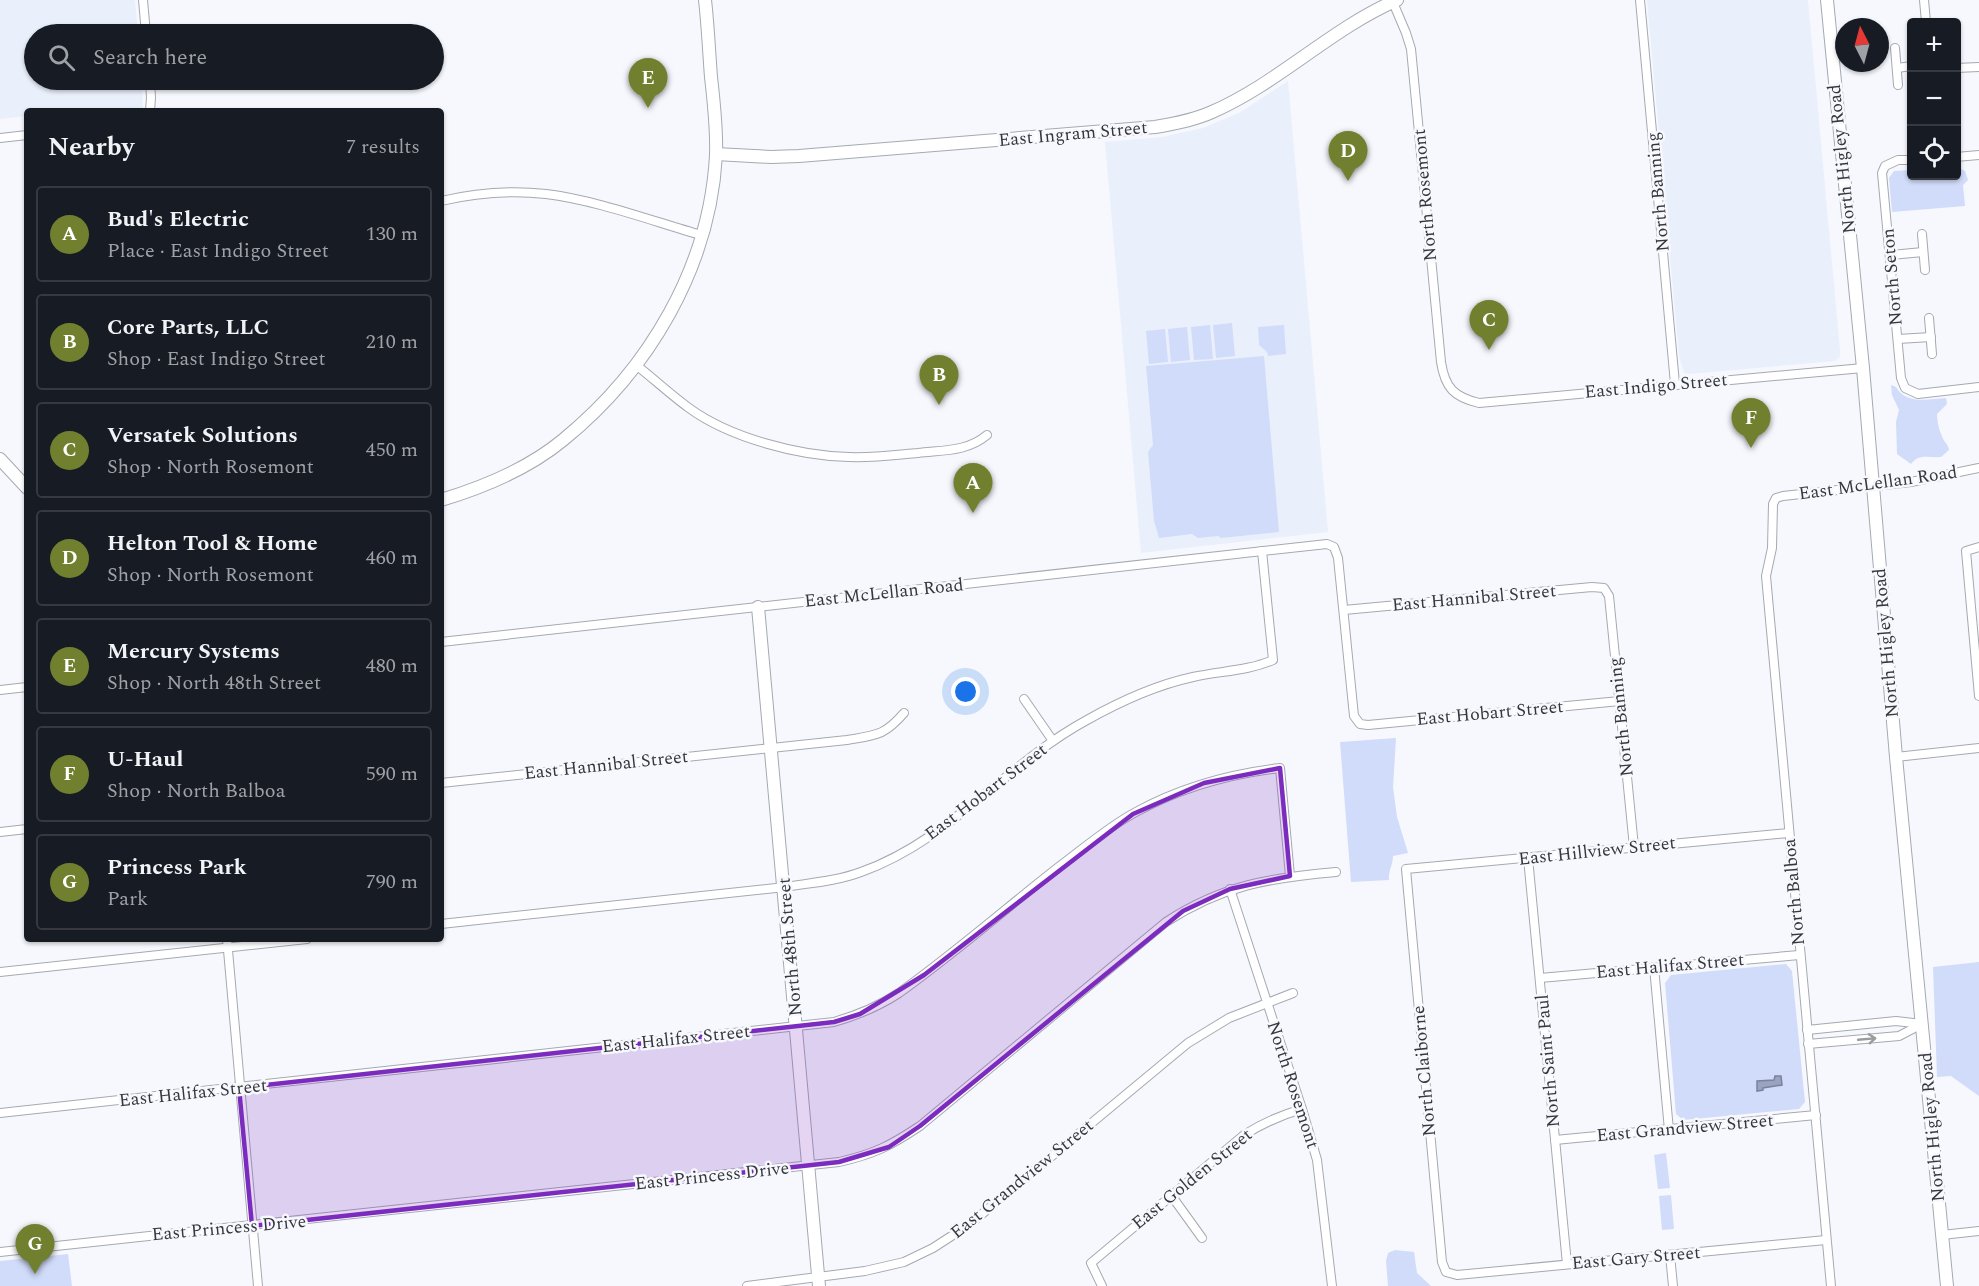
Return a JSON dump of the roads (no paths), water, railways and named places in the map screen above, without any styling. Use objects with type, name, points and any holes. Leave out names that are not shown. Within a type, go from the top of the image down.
[{"type":"street","points":[[143,0],[145,24]]},
{"type":"street","points":[[444,499],[487,484],[510,473],[562,441],[602,405],[636,365],[670,314],[690,271],[701,236],[711,192],[716,154],[705,0]]},
{"type":"street","name":"North Banning","points":[[1640,0],[1675,384]]},
{"type":"street","name":"North Higley Road","points":[[1827,0],[1947,1286]]},
{"type":"street","points":[[1924,0],[1926,18]]},
{"type":"street","name":"East Ingram Street","points":[[716,154],[771,157],[817,155],[1155,127],[1183,122],[1239,99],[1358,21],[1394,1]]},
{"type":"street","name":"North Rosemont","points":[[1394,1],[1411,49],[1441,362],[1443,377],[1452,391]]},
{"type":"street","points":[[1895,48],[1898,85]]},
{"type":"street","points":[[1897,68],[1907,67]]},
{"type":"street","points":[[1961,68],[1979,67]]},
{"type":"street","points":[[150,90],[150,108]]},
{"type":"street","points":[[0,138],[24,135]]},
{"type":"street","points":[[1961,157],[1979,155]]},
{"type":"street","name":"North Seton","points":[[1907,160],[1898,160],[1885,166],[1882,173],[1901,378],[1905,388],[1918,394],[1979,387]]},
{"type":"street","points":[[444,200],[462,196],[508,192],[547,194],[701,236]]},
{"type":"street","points":[[1922,234],[1925,270]]},
{"type":"street","points":[[1891,255],[1923,252]]},
{"type":"street","points":[[1929,318],[1932,354]]},
{"type":"street","points":[[1898,339],[1931,337]]},
{"type":"street","points":[[636,365],[690,409],[718,425],[780,447],[849,457],[883,457],[963,448],[976,444],[987,435]]},
{"type":"street","name":"East Indigo Street","points":[[1452,391],[1463,399],[1479,403],[1863,368]]},
{"type":"street","points":[[0,459],[24,485]]},
{"type":"street","name":"East McLellan Road","points":[[1776,498],[1911,482],[1979,468]]},
{"type":"street","name":"North Balboa","points":[[1776,498],[1773,504],[1772,548],[1766,576],[1831,1286]]},
{"type":"street","name":"East McLellan Road","points":[[444,642],[1327,544],[1334,547],[1338,558],[1344,610]]},
{"type":"street","points":[[1979,547],[1966,551],[1978,660],[1979,696]]},
{"type":"street","name":"East Hobart Street","points":[[444,924],[785,887],[860,872],[915,846],[963,813],[1028,759],[1086,720],[1158,688],[1190,678],[1260,666],[1273,660],[1262,551]]},
{"type":"street","name":"East Hannibal Street","points":[[1344,610],[1592,586],[1604,588]]},
{"type":"street","name":"North Banning","points":[[1604,588],[1609,596],[1634,847]]},
{"type":"street","name":"North 48th Street","points":[[758,607],[785,887],[818,1282]]},
{"type":"street","name":"East Hobart Street","points":[[1344,610],[1354,716],[1360,724],[1620,701]]},
{"type":"street","points":[[0,690],[24,687]]},
{"type":"street","points":[[1024,699],[1053,741]]},
{"type":"street","name":"East Hannibal Street","points":[[444,783],[847,740],[875,735],[891,728],[904,713]]},
{"type":"street","points":[[1896,757],[1979,748]]},
{"type":"street","name":"East Halifax Street","points":[[0,1113],[834,1022],[883,1004],[900,993],[1082,849],[1133,814],[1176,793],[1204,783],[1257,771],[1280,768],[1290,876]]},
{"type":"street","points":[[0,832],[24,829]]},
{"type":"street","name":"East Hillview Street","points":[[1406,869],[1788,833]]},
{"type":"street","name":"North Saint Paul","points":[[1528,858],[1567,1264]]},
{"type":"street","name":"North Claiborne","points":[[1406,869],[1442,1262],[1446,1272]]},
{"type":"street","name":"East Princess Drive","points":[[0,1252],[809,1166],[865,1156],[888,1147],[929,1118],[1166,922],[1206,899],[1230,889],[1290,876],[1336,872]]},
{"type":"street","name":"North Rosemont","points":[[1230,889],[1317,1160],[1332,1286]]},
{"type":"street","points":[[0,972],[247,942]]},
{"type":"street","points":[[227,943],[258,1286]]},
{"type":"street","name":"East Halifax Street","points":[[1540,978],[1799,955]]},
{"type":"street","points":[[1654,967],[1669,1130]]},
{"type":"street","name":"East Grandview Street","points":[[747,1286],[818,1282],[904,1262],[957,1234],[1188,1043],[1229,1018],[1293,993]]},
{"type":"street","points":[[1807,1030],[1896,1021],[1922,1024]]},
{"type":"street","points":[[1808,1044],[1899,1036],[1922,1024]]},
{"type":"street","name":"East Golden Street","points":[[1101,1286],[1090,1263],[1252,1129],[1280,1115],[1302,1109]]},
{"type":"street","name":"East Grandview Street","points":[[1555,1140],[1816,1115]]},
{"type":"street","points":[[1171,1195],[1202,1238]]},
{"type":"street","points":[[1942,1235],[1979,1231]]},
{"type":"street","name":"East Gary Street","points":[[1446,1272],[1457,1275],[1826,1240]]},
{"type":"street","points":[[1670,1256],[1673,1286]]},
{"type":"place","name":"Mercury Systems","points":[[648,108]]},
{"type":"place","name":"Helton Tool & Home","points":[[1348,181]]},
{"type":"place","name":"Versatek Solutions","points":[[1489,350]]},
{"type":"place","name":"Core Parts, LLC","points":[[939,405]]},
{"type":"place","name":"U-Haul","points":[[1751,448]]},
{"type":"place","name":"Bud's Electric","points":[[973,513]]},
{"type":"place","name":"Princess Park","points":[[35,1274]]}]
